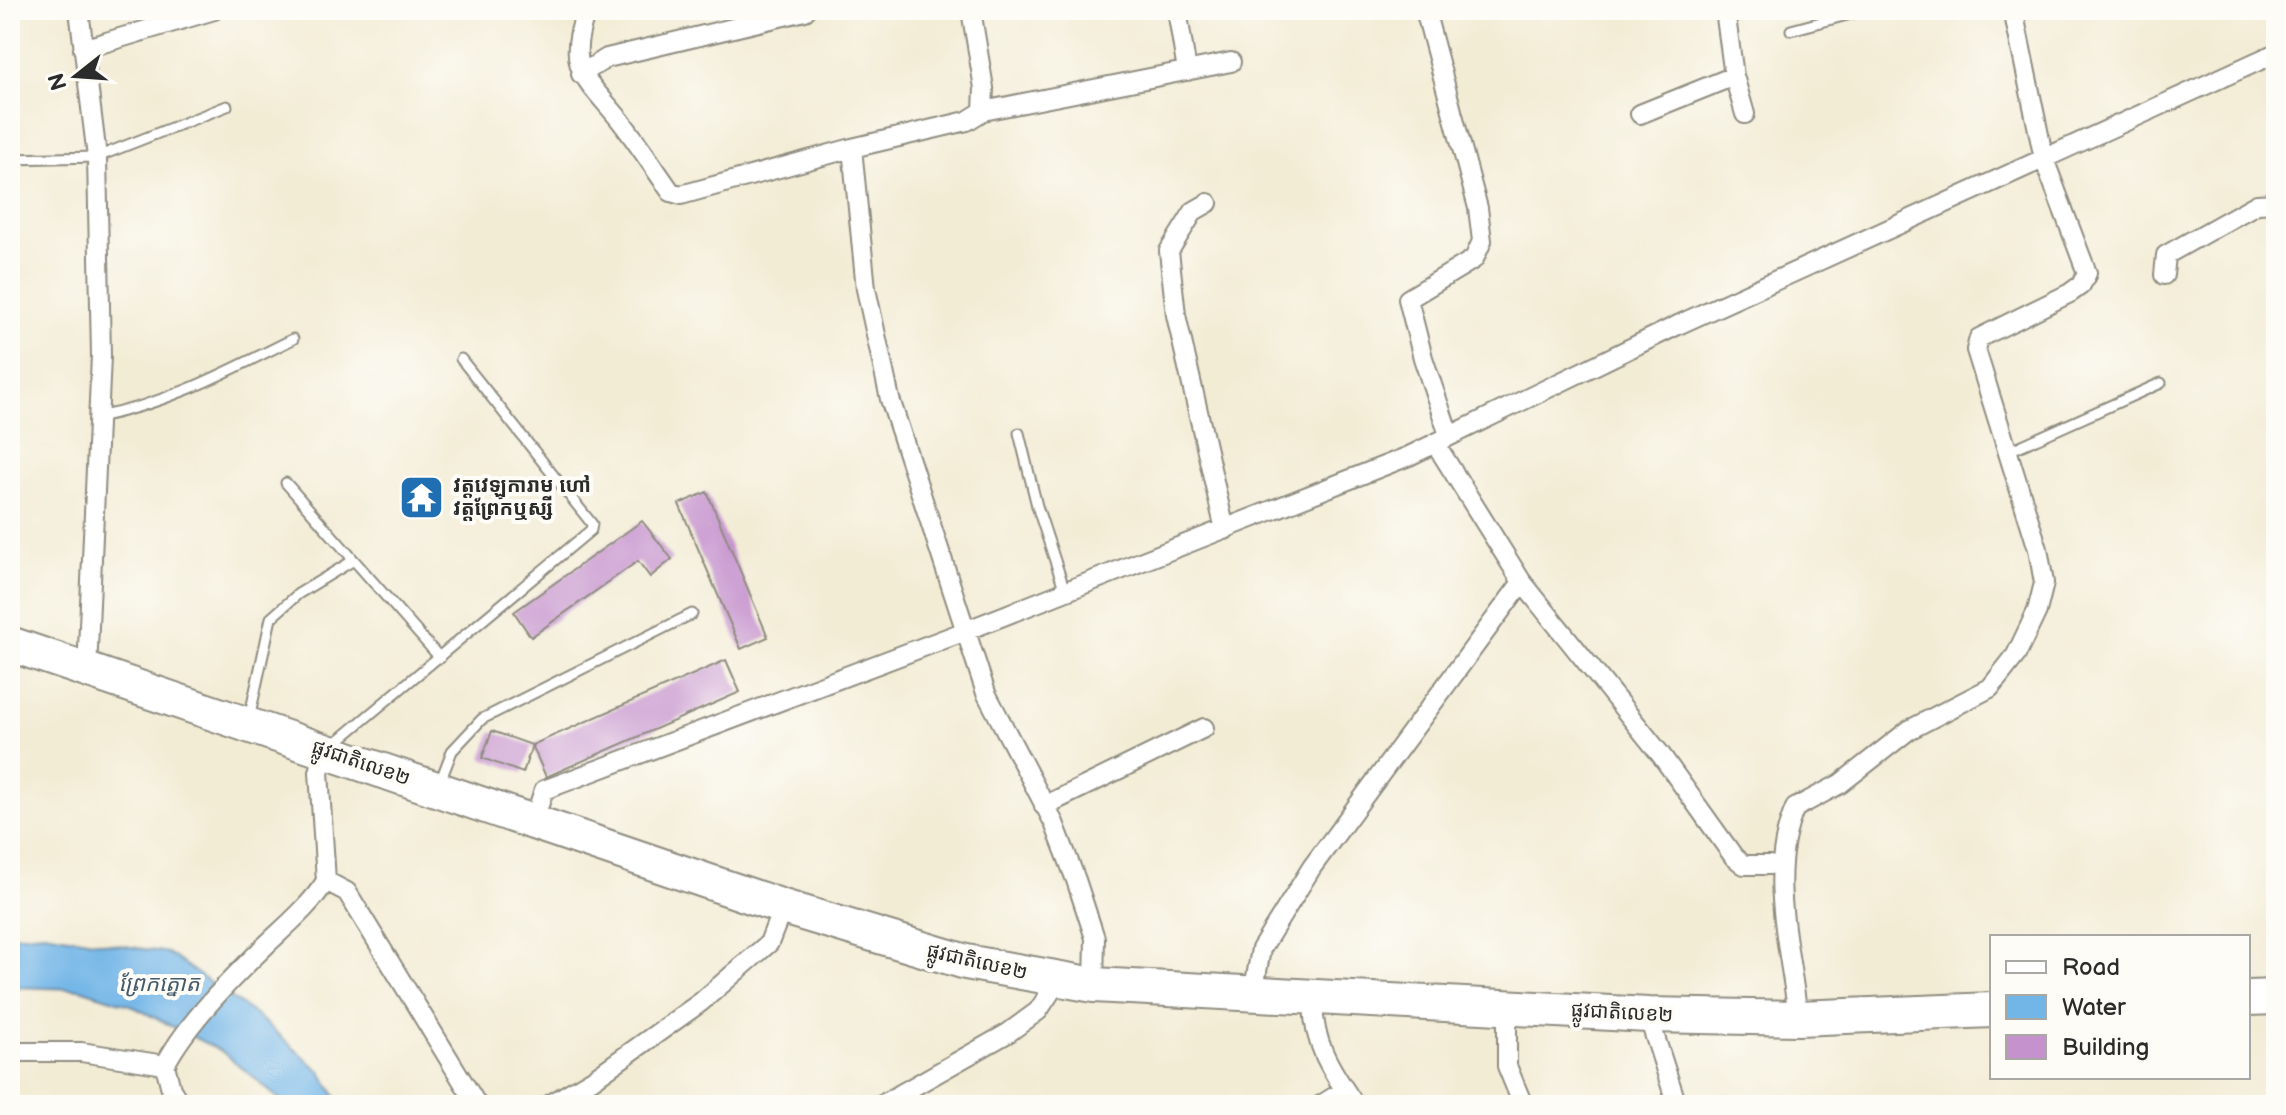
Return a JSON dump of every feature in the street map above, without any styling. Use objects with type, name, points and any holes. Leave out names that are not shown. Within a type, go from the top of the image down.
[{"type":"highway","name":"ផ្លូវជាតិលេខ២","points":[[10,644],[783,907],[966,962],[1094,985],[1648,1015],[1798,1018],[1990,1010]]},
{"type":"highway","points":[[2250,998],[2276,997]]},
{"type":"street","points":[[79,10],[97,157],[101,356],[87,671]]},
{"type":"street","points":[[83,49],[214,10]]},
{"type":"street","points":[[587,10],[577,34],[576,55],[581,74],[618,118],[671,192],[681,195],[852,148],[967,121],[983,111],[1231,62]]},
{"type":"street","points":[[971,10],[984,88],[983,111]]},
{"type":"street","points":[[1177,10],[1187,71]]},
{"type":"street","points":[[1425,10],[1478,208],[1482,241],[1474,259],[1408,299],[1442,439],[1522,582],[1661,755],[1734,857],[1744,865],[1770,865]]},
{"type":"street","points":[[1725,10],[1734,76],[1745,114]]},
{"type":"street","points":[[1798,1018],[1781,892],[1784,844],[1795,808],[1840,784],[1909,730],[1990,688],[2016,655],[2037,611],[2044,583],[2009,451],[1976,350],[1979,338],[2070,293],[2081,285],[2087,273],[2044,159],[2013,10]]},
{"type":"street","points":[[581,74],[607,58],[805,11]]},
{"type":"street","points":[[534,820],[544,790],[1225,530],[1442,439],[1680,324],[2276,53]]},
{"type":"street","points":[[1640,114],[1734,76]]},
{"type":"street","points":[[852,148],[866,289],[890,399],[986,693],[1054,823],[1095,938],[1094,985]]},
{"type":"street","points":[[1208,203],[1194,211],[1169,251],[1176,315],[1225,530]]},
{"type":"street","points":[[2164,275],[2166,255],[2257,204],[2276,203]]},
{"type":"street","points":[[1253,994],[1261,949],[1312,867],[1522,582]]},
{"type":"street","points":[[1044,806],[1204,728]]},
{"type":"street","points":[[181,1105],[171,1089],[165,1065],[175,1046],[242,971],[317,896],[326,881],[319,772],[325,752]]},
{"type":"street","points":[[326,881],[347,892],[477,1105]]},
{"type":"street","points":[[549,1105],[593,1079],[701,1002],[769,943],[783,907]]},
{"type":"street","points":[[881,1105],[1008,1033],[1038,1011],[1059,979]]},
{"type":"street","points":[[1314,998],[1312,1022],[1350,1098],[1321,1105]]},
{"type":"street","points":[[1507,1006],[1507,1066],[1523,1105]]},
{"type":"street","points":[[1648,1015],[1677,1105]]},
{"type":"street","points":[[10,1052],[81,1052],[165,1065]]},
{"type":"lane","points":[[1791,30],[1862,11],[1890,10]]},
{"type":"lane","points":[[10,159],[97,157],[227,106]]},
{"type":"lane","points":[[98,417],[146,407],[176,396],[293,339]]},
{"type":"lane","points":[[325,752],[591,530],[592,524],[461,359]]},
{"type":"lane","points":[[2009,451],[2161,383]]},
{"type":"lane","points":[[1019,433],[1037,506],[1065,591]]},
{"type":"lane","points":[[286,483],[440,658]]},
{"type":"lane","points":[[248,724],[271,618],[298,594],[354,560]]},
{"type":"lane","points":[[437,789],[452,751],[482,719],[692,614]]},
{"type":"water","name":"ព្រែកត្នោត","points":[[44,933],[168,953],[257,1016],[320,1071],[341,1105],[286,1105],[223,1052],[130,1005],[80,989],[10,987],[10,936]]},
{"type":"building","points":[[707,492],[768,637],[741,649],[679,504]]},
{"type":"building","points":[[642,521],[672,559],[650,577],[638,561],[531,637],[514,612]]},
{"type":"building","points":[[726,660],[740,692],[546,777],[532,745]]},
{"type":"building","points":[[492,731],[532,745],[523,773],[482,758]]},
{"type":"place","name":"វត្តវេឡុការាម ហៅ វត្តព្រែកឬស្សី","points":[[422,497]]}]
